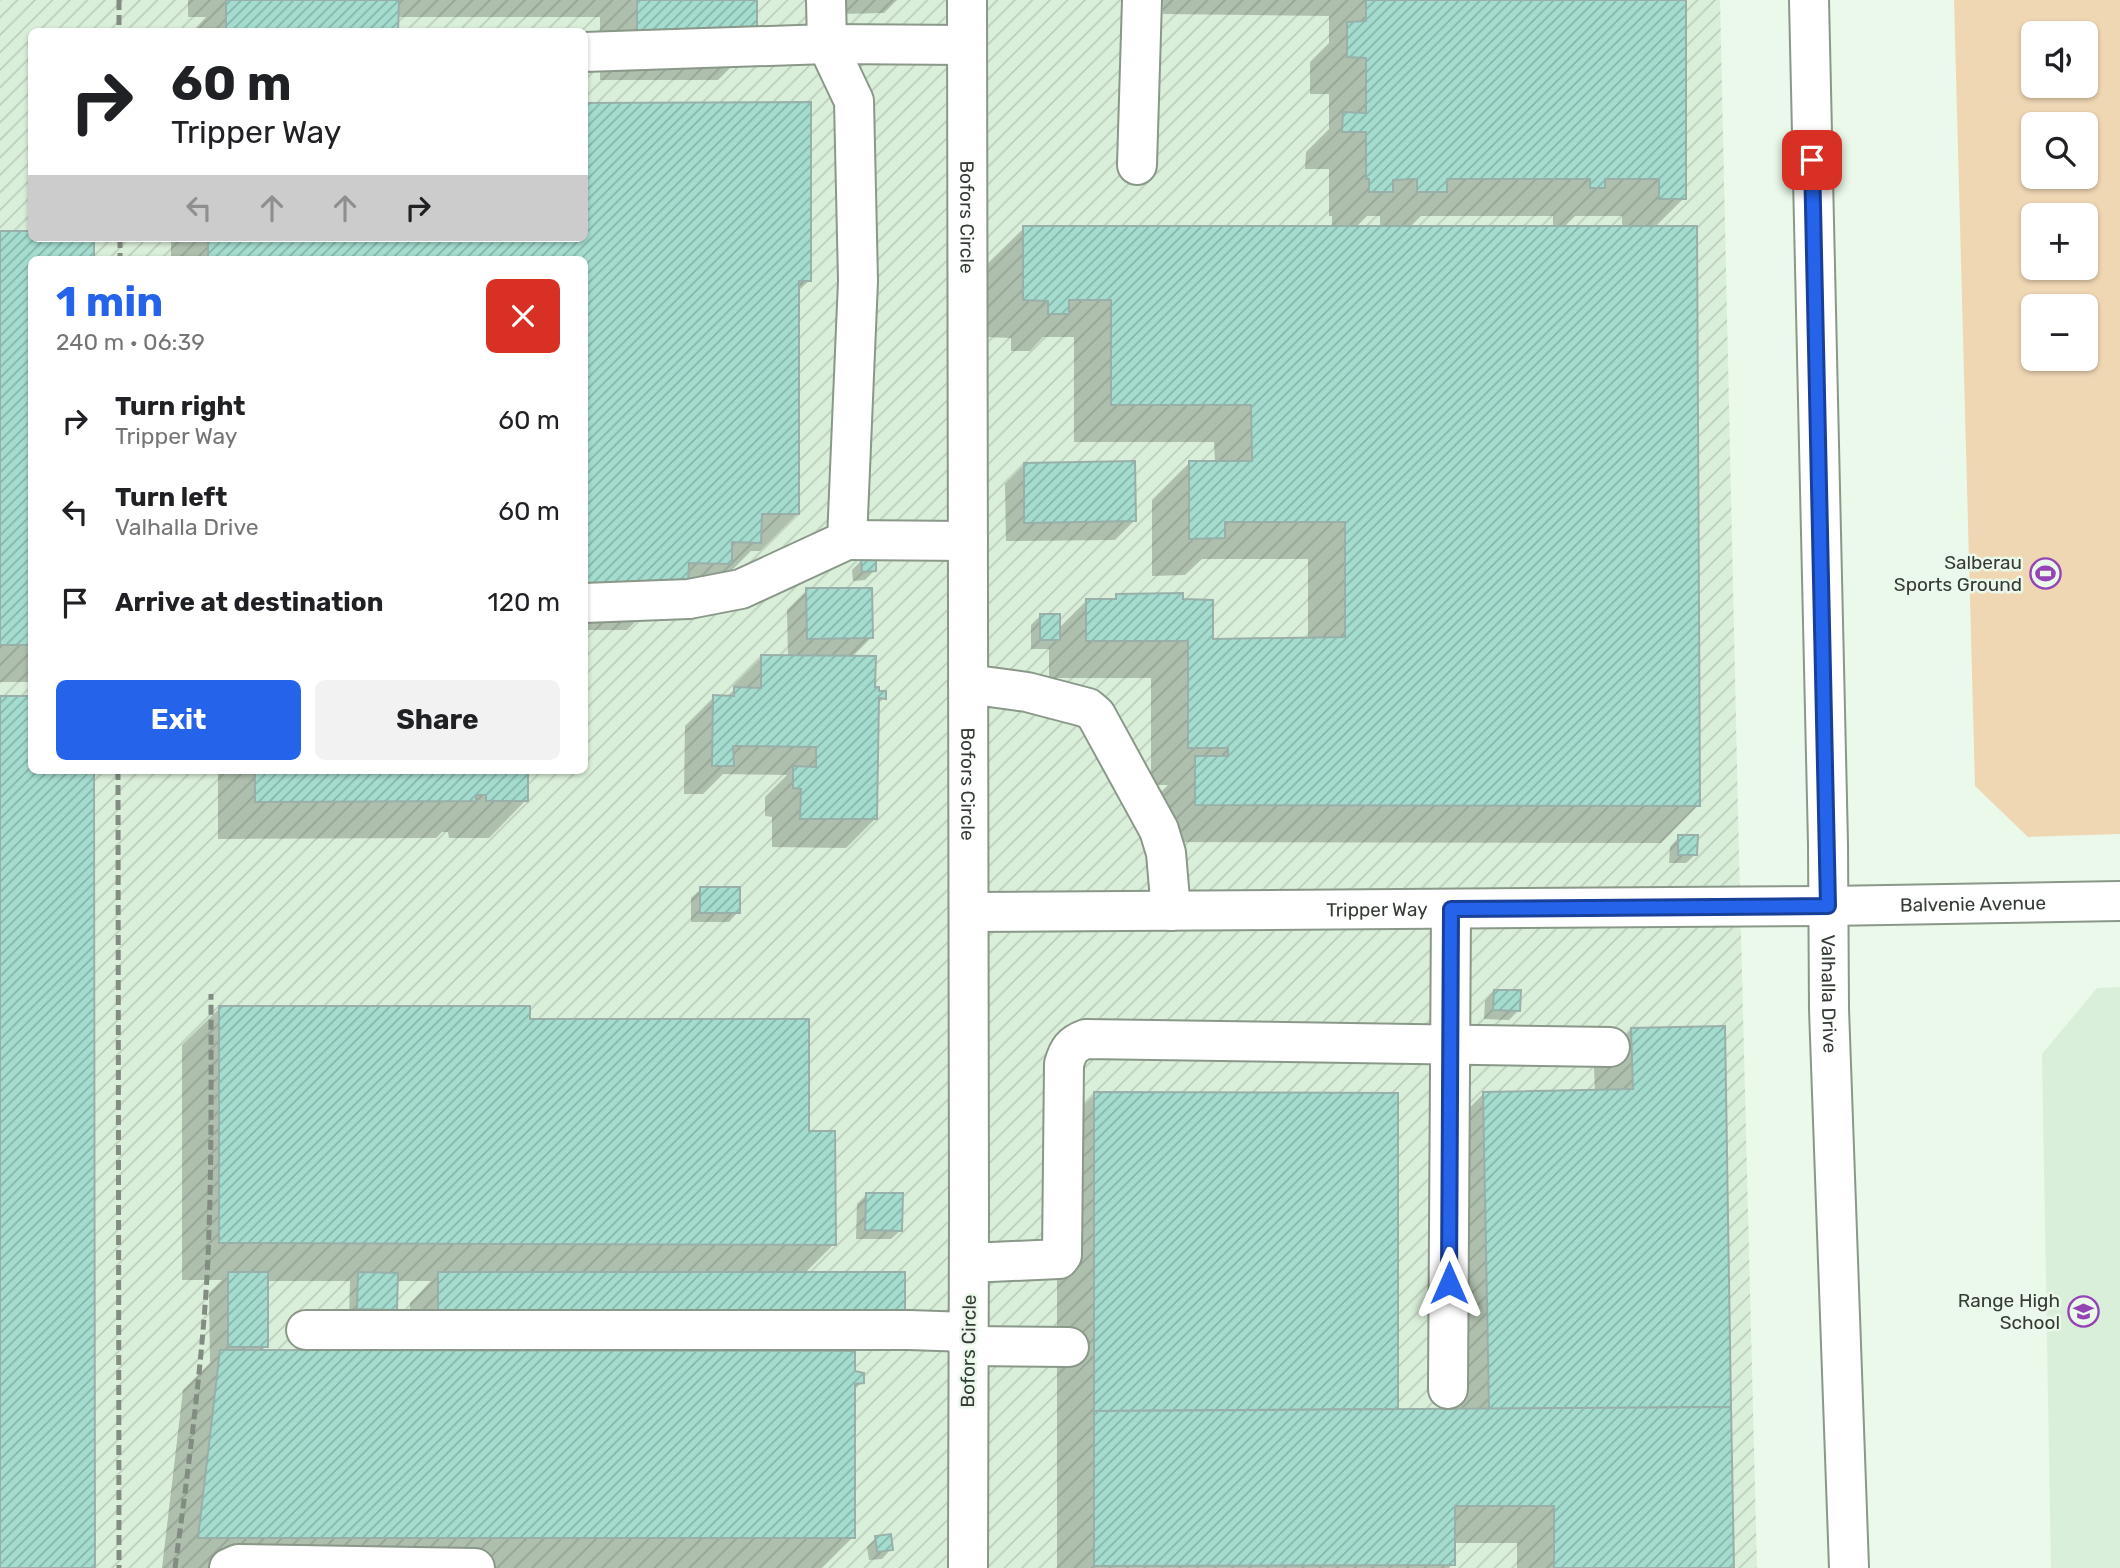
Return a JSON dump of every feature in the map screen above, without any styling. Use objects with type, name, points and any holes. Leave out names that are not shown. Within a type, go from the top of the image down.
[{"type":"street","points":[[825,0],[827,44],[854,102],[858,281],[847,540]]},
{"type":"street","name":"Bofors Circle","points":[[967,0],[968,1568]]},
{"type":"street","points":[[1137,165],[1142,0]]},
{"type":"street","name":"Valhalla Drive","points":[[1809,0],[1829,1009],[1849,1568]]},
{"type":"street","points":[[588,52],[827,44],[967,45]]},
{"type":"street","points":[[588,603],[689,599],[741,589],[847,540],[968,541]]},
{"type":"street","points":[[968,684],[1027,692],[1088,708],[1096,715],[1159,830],[1166,853],[1171,911]]},
{"type":"street","name":"Balvenie Avenue","points":[[1828,906],[2120,901]]},
{"type":"street","name":"Tripper Way","points":[[969,912],[1828,906]]},
{"type":"street","points":[[1448,1389],[1451,909]]},
{"type":"street","points":[[969,1263],[1059,1259],[1062,1255],[1064,1064],[1068,1051],[1076,1043],[1086,1039],[1610,1047]]},
{"type":"street","points":[[306,1330],[909,1329],[968,1339],[1069,1347]]},
{"type":"street","points":[[229,1568],[238,1564],[475,1568]]},
{"type":"shaded area","points":[[0,0],[1720,0],[1757,1568],[0,1568]]},
{"type":"shaded area","name":"Salberau Sports Ground","points":[[1954,0],[2120,0],[2120,834],[2028,837],[1975,786]]},
{"type":"shaded area","name":"Range High School","points":[[2120,987],[2120,1568],[2051,1568],[2042,1054],[2097,988]]},
{"type":"building","points":[[226,0],[399,0],[398,28],[226,28]]},
{"type":"building","points":[[637,0],[757,0],[757,43],[637,43]]},
{"type":"building","points":[[1366,0],[1686,0],[1686,199],[1659,199],[1659,179],[1605,179],[1605,188],[1590,188],[1590,179],[1447,179],[1447,192],[1417,192],[1417,179],[1393,180],[1393,192],[1369,192],[1369,179],[1366,179],[1366,132],[1342,132],[1343,112],[1366,113],[1366,58],[1347,57],[1347,22],[1366,21]]},
{"type":"building","points":[[811,102],[811,281],[799,281],[799,514],[762,514],[761,543],[732,542],[732,564],[689,563],[688,583],[588,593],[588,256],[208,256],[208,242],[588,242],[588,103]]},
{"type":"building","points":[[1023,226],[1697,226],[1700,806],[1195,805],[1195,756],[1228,756],[1228,748],[1188,748],[1188,641],[1086,641],[1086,599],[1116,599],[1116,594],[1183,593],[1183,599],[1213,600],[1213,639],[1345,637],[1345,522],[1225,522],[1225,538],[1189,539],[1189,461],[1252,461],[1251,405],[1111,405],[1111,300],[1069,300],[1069,314],[1048,314],[1048,301],[1023,300]]},
{"type":"building","points":[[0,231],[28,231],[28,242],[94,242],[94,256],[28,256],[28,645],[0,645]]},
{"type":"building","points":[[1135,461],[1136,521],[1024,523],[1024,463]]},
{"type":"building","points":[[861,559],[876,559],[876,571],[862,572]]},
{"type":"building","points":[[806,588],[872,588],[873,638],[807,639]]},
{"type":"building","points":[[1040,614],[1060,614],[1060,640],[1040,640]]},
{"type":"building","points":[[761,655],[876,656],[875,687],[879,687],[879,691],[886,691],[886,699],[879,698],[877,819],[800,819],[801,789],[793,788],[793,766],[816,767],[816,747],[733,746],[734,766],[712,766],[713,695],[734,696],[734,687],[761,688]]},
{"type":"building","points":[[0,696],[28,696],[28,774],[94,774],[95,1568],[0,1568]]},
{"type":"building","points":[[255,774],[528,774],[528,801],[486,801],[486,795],[476,795],[476,801],[255,802]]},
{"type":"building","points":[[1678,835],[1698,835],[1697,855],[1678,855]]},
{"type":"building","points":[[700,887],[740,887],[740,913],[700,913]]},
{"type":"building","points":[[1494,990],[1521,990],[1520,1011],[1493,1010]]},
{"type":"building","points":[[219,1006],[530,1006],[530,1019],[809,1019],[809,1131],[835,1131],[836,1245],[219,1243]]},
{"type":"building","points":[[1725,1026],[1731,1407],[1489,1409],[1483,1092],[1633,1089],[1631,1028]]},
{"type":"building","points":[[1094,1092],[1398,1093],[1398,1409],[1094,1411]]},
{"type":"building","points":[[866,1193],[903,1193],[902,1231],[865,1230]]},
{"type":"building","points":[[228,1272],[268,1272],[268,1347],[228,1347]]},
{"type":"building","points":[[358,1272],[398,1273],[397,1310],[357,1309]]},
{"type":"building","points":[[438,1272],[905,1272],[905,1310],[438,1310]]},
{"type":"building","points":[[220,1350],[855,1351],[855,1371],[864,1373],[864,1383],[855,1384],[855,1538],[198,1538]]},
{"type":"building","points":[[1731,1407],[1734,1568],[1554,1568],[1554,1506],[1455,1506],[1455,1565],[1094,1566],[1094,1411]]},
{"type":"building","points":[[891,1534],[893,1550],[877,1552],[875,1536]]},
{"type":"railway","points":[[119,0],[119,28]]},
{"type":"railway","points":[[120,242],[120,256]]},
{"type":"railway","points":[[118,774],[119,1568]]},
{"type":"railway","points":[[175,1568],[198,1386],[207,1277],[211,994]]},
{"type":"place","name":"Salberau Sports Ground","points":[[2045,573]]},
{"type":"place","name":"Range High School","points":[[2083,1311]]},
{"type":"route","points":[[1449,1283],[1451,909],[1828,906],[1812,160]]}]
